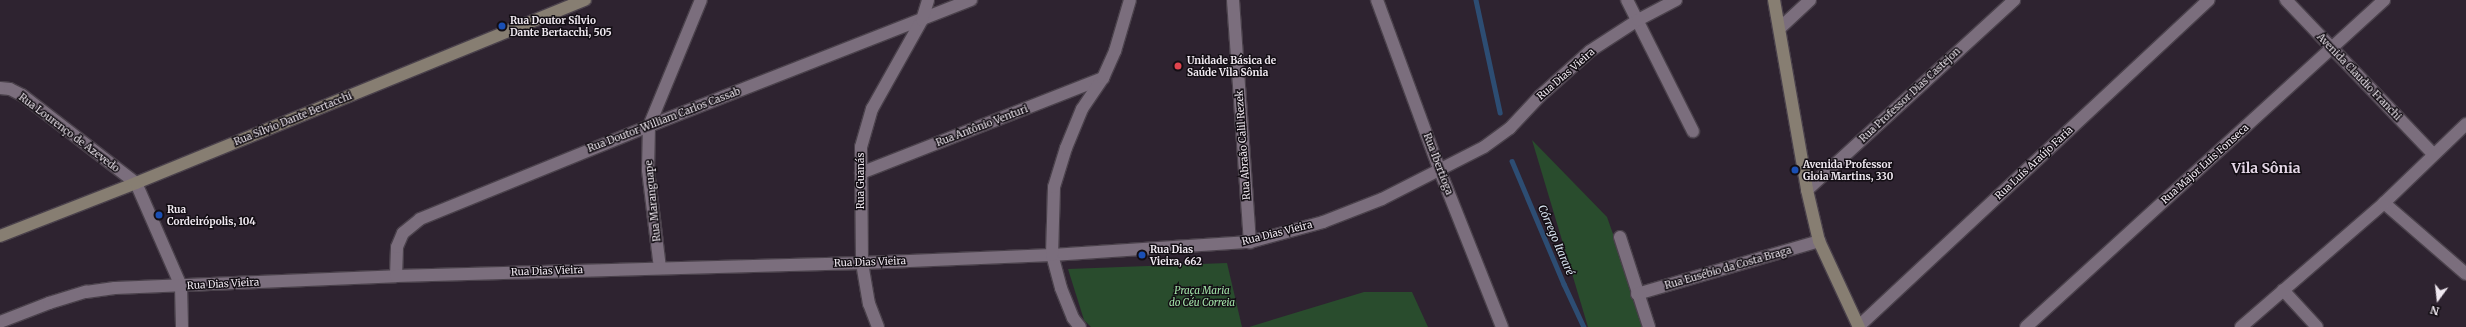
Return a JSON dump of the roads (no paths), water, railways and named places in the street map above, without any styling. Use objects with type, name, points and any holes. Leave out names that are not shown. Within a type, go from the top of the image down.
[{"type":"street","name":"Rua Sílvio Dante Bertacchi","points":[[0,236],[136,183],[567,4],[585,0]]},
{"type":"street","name":"Rua Maranguape","points":[[660,268],[648,170],[649,126],[701,0]]},
{"type":"street","name":"Rua Guanás","points":[[878,327],[869,304],[862,262],[861,147],[872,108],[922,20],[928,0]]},
{"type":"street","name":"Rua Doutor William Carlos Cassab","points":[[396,276],[397,247],[403,233],[420,219],[649,126],[970,0]]},
{"type":"street","points":[[1080,327],[1073,318],[1061,288],[1052,255],[1054,187],[1066,148],[1082,109],[1102,78],[1115,51],[1130,0]]},
{"type":"street","name":"Rua Abraão Calil Rezek","points":[[1233,0],[1250,242]]},
{"type":"street","name":"Rua Ibertioga","points":[[1377,0],[1440,171],[1502,327]]},
{"type":"street","points":[[1627,0],[1693,131]]},
{"type":"street","name":"Rua Dias Vieira","points":[[0,322],[49,302],[86,292],[115,288],[396,276],[1052,255],[1250,242],[1338,216],[1382,199],[1440,171],[1484,147],[1510,128],[1540,96],[1590,51],[1638,20],[1676,0]]},
{"type":"street","points":[[1774,0],[1807,190],[1819,241],[1859,327]]},
{"type":"street","points":[[1780,28],[1810,0]]},
{"type":"street","name":"Rua Professor Dias Castejon","points":[[1807,190],[2014,0]]},
{"type":"street","name":"Rua Luís Araújo Faria","points":[[1859,327],[2209,0]]},
{"type":"street","name":"Avenida Claudio Franchi","points":[[2286,0],[2433,154]]},
{"type":"street","name":"Rua Major Luis Fonseca","points":[[2026,327],[2384,0]]},
{"type":"street","name":"Rua Antônio Venturi","points":[[861,173],[1102,78]]},
{"type":"street","name":"Rua Lourenço de Azevedo","points":[[0,88],[10,89],[22,95],[136,183]]},
{"type":"street","points":[[2241,327],[2384,203],[2433,154],[2466,124]]},
{"type":"street","points":[[136,183],[181,286],[182,327]]},
{"type":"street","points":[[2384,203],[2466,274]]},
{"type":"street","points":[[1620,237],[1637,294],[1649,327]]},
{"type":"street","name":"Rua Eusébio da Costa Braga","points":[[1637,294],[1819,241]]},
{"type":"street","points":[[2283,290],[2317,327]]},
{"type":"waterway","name":"Córrego Itararé","points":[[1476,0],[1500,112]]},
{"type":"waterway","name":"Córrego Itararé","points":[[1512,161],[1564,284],[1584,327]]},
{"type":"place","name":"Rua Doutor Sílvio Dante Bertacchi, 505","points":[[502,26]]},
{"type":"place","name":"Unidade Básica de Saúde Vila Sônia","points":[[1178,66]]},
{"type":"place","name":"Avenida Professor Gioia Martins, 330","points":[[1795,170]]},
{"type":"place","name":"Rua Cordeirópolis, 104","points":[[159,215]]},
{"type":"place","name":"Rua Dias Vieira, 662","points":[[1142,255]]},
{"type":"district","name":"Vila Sônia","points":[[2266,168]]},
{"type":"park label","name":"Praça Maria do Céu Correia","points":[[1202,296]]}]
